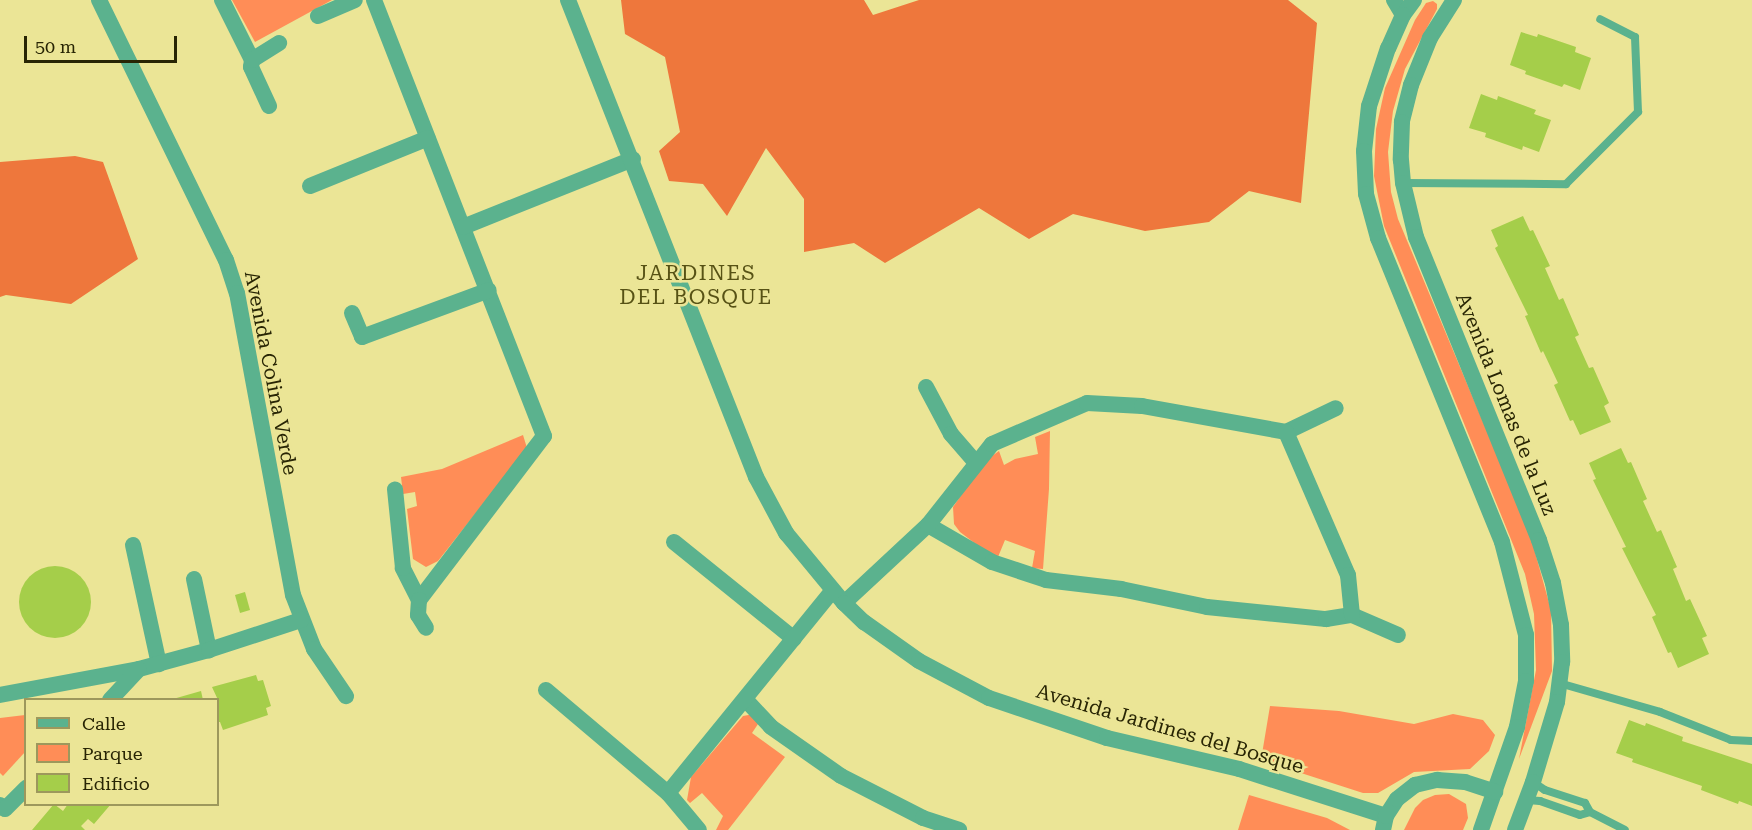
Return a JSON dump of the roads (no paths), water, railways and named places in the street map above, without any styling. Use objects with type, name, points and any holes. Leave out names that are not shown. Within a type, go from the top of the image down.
[{"type":"street","name":"Avenida Colina Verde","points":[[99,0],[225,260],[233,282],[287,569],[301,620],[326,671],[346,696]]},
{"type":"street","points":[[222,0],[252,60],[251,67],[269,106]]},
{"type":"street","points":[[318,16],[355,0]]},
{"type":"street","points":[[374,0],[544,436],[419,600]]},
{"type":"street","name":"Avenida Jardines del Bosque","points":[[568,0],[633,159],[756,477],[786,532],[838,597],[864,622],[919,661],[989,698],[1107,738],[1239,769],[1384,823],[1397,799],[1415,785],[1437,780],[1465,782],[1495,792]]},
{"type":"street","points":[[1414,0],[1399,7],[1370,106],[1364,151],[1366,194],[1378,238],[1502,543],[1526,635],[1526,681],[1517,727],[1481,830]]},
{"type":"street","name":"Avenida Lomas de la Luz","points":[[1454,0],[1430,38],[1411,85],[1401,122],[1403,183],[1416,237],[1539,540],[1553,583],[1561,625],[1557,702],[1527,801],[1515,830]]},
{"type":"street","points":[[252,60],[279,43]]},
{"type":"street","points":[[310,186],[428,138]]},
{"type":"street","points":[[463,227],[633,159]]},
{"type":"street","points":[[352,313],[362,337],[489,290]]},
{"type":"street","points":[[926,387],[951,434],[976,463]]},
{"type":"street","points":[[669,793],[794,639],[838,597],[928,525],[992,444],[1087,403],[1142,406],[1286,432],[1336,408]]},
{"type":"street","points":[[1286,432],[1348,575],[1352,615]]},
{"type":"street","points":[[395,489],[403,568],[419,600],[418,615],[426,628]]},
{"type":"street","points":[[928,525],[992,562],[1046,580],[1121,589],[1207,607],[1326,619],[1352,615],[1398,635]]},
{"type":"street","points":[[674,542],[794,639]]},
{"type":"street","points":[[133,545],[159,664]]},
{"type":"street","points":[[194,579],[209,650]]},
{"type":"street","points":[[0,695],[139,669],[209,650],[301,620]]},
{"type":"street","points":[[111,698],[139,669]]},
{"type":"street","points":[[546,690],[669,793],[699,830]]},
{"type":"street","points":[[745,699],[771,727],[841,776],[923,818],[959,830]]},
{"type":"street","points":[[0,805],[5,809],[24,790]]},
{"type":"lane","points":[[1403,183],[1566,184],[1638,112],[1635,37],[1600,19]]},
{"type":"lane","points":[[1559,683],[1660,712],[1731,740],[1752,741]]},
{"type":"lane","points":[[1533,782],[1545,790],[1585,803],[1590,812],[1625,830]]},
{"type":"lane","points":[[1527,801],[1540,801],[1580,815],[1590,812]]},
{"type":"district","name":"JARDINES DEL BOSQUE","points":[[696,285]]}]
